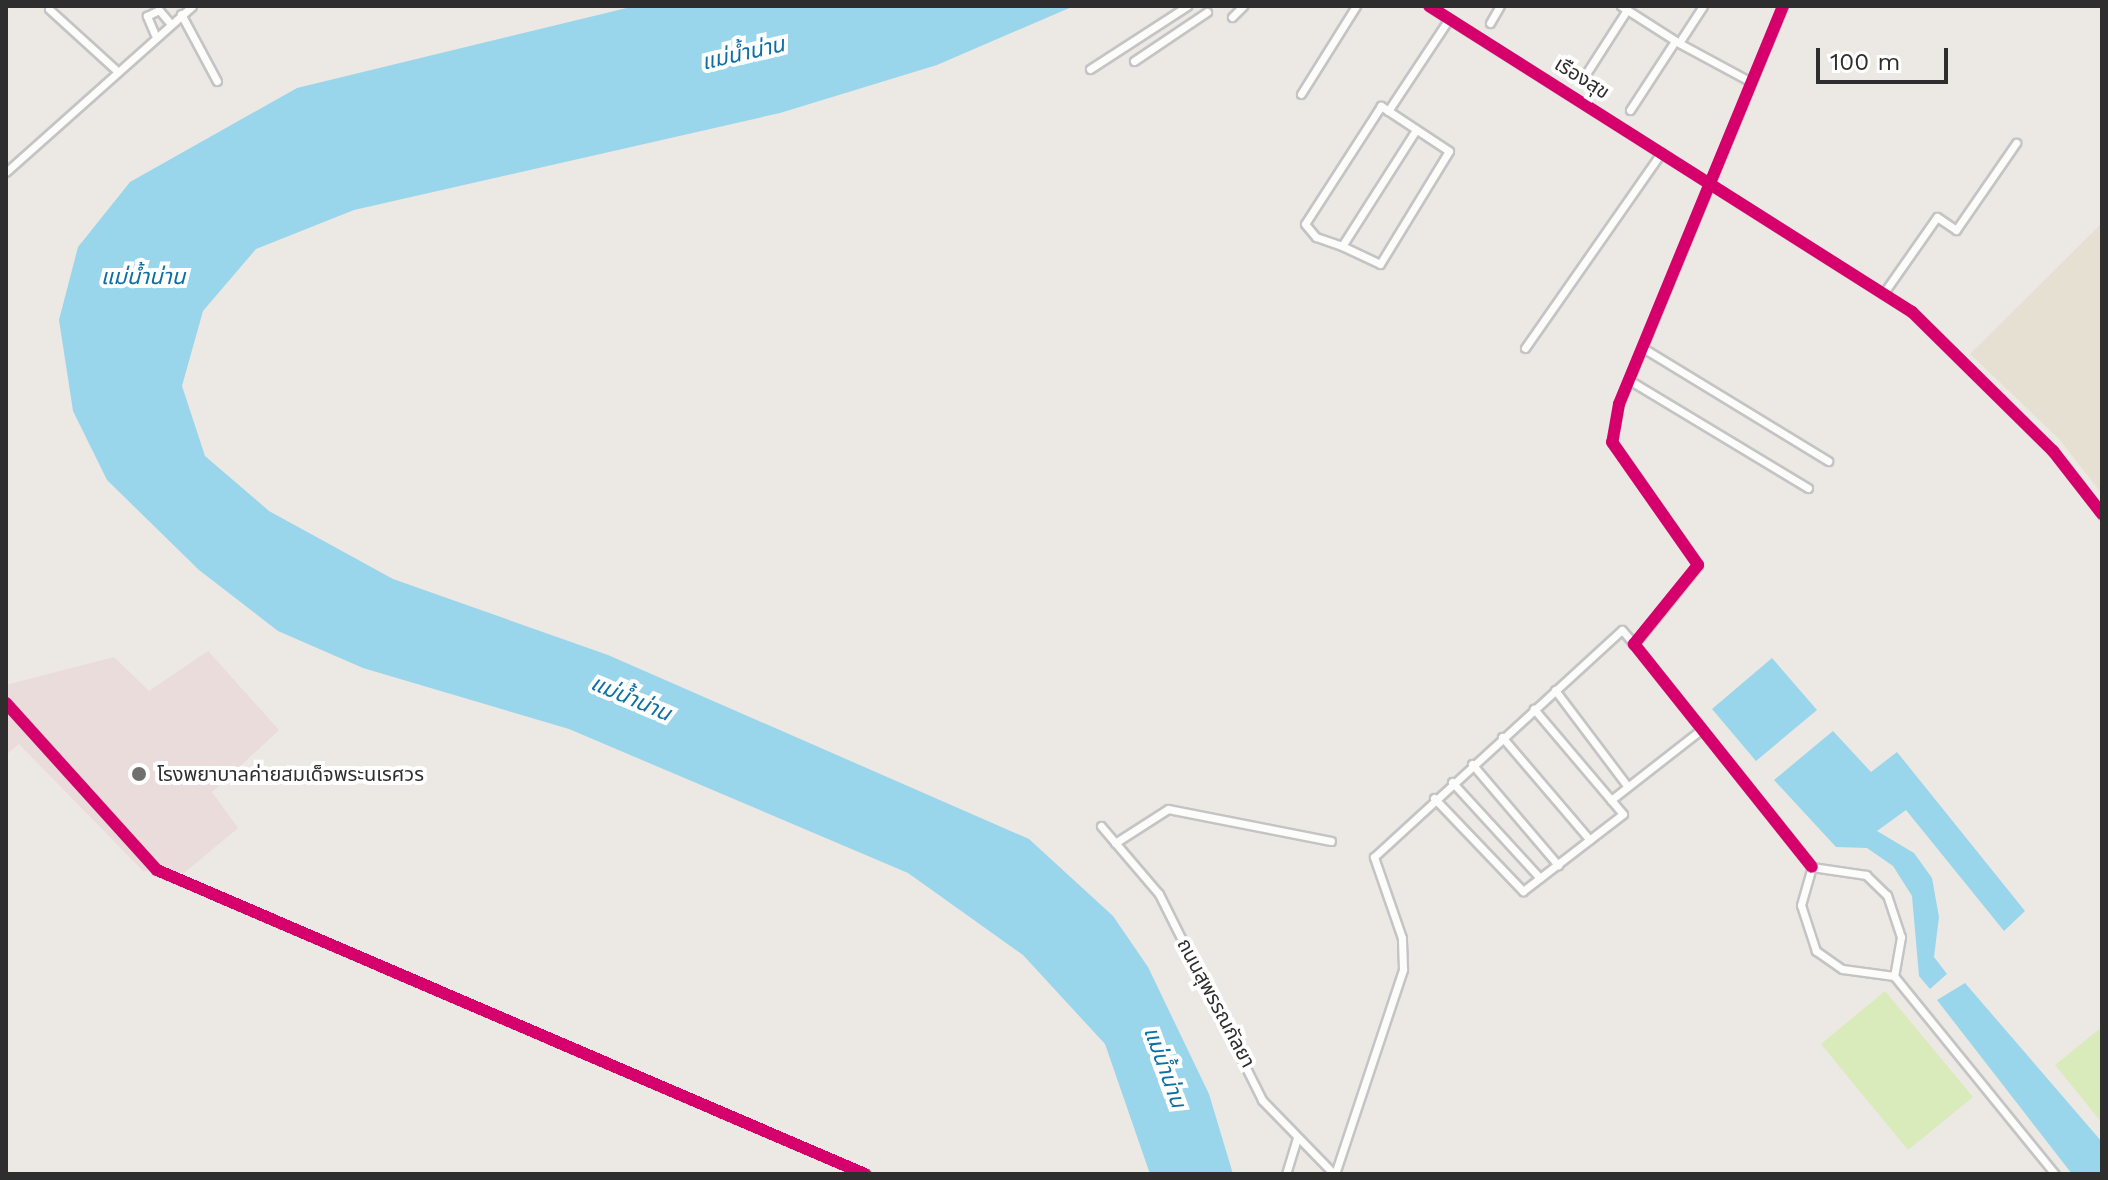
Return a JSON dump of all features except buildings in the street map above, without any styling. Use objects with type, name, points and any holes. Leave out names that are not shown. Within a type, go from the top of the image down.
[{"type":"street","points":[[6,172],[115,69],[192,6]]},
{"type":"street","points":[[1090,69],[1187,6]]},
{"type":"street","points":[[1232,17],[1243,6]]},
{"type":"street","points":[[1301,94],[1356,6]]},
{"type":"street","name":"เรืองสุข","points":[[1429,6],[1912,312],[2033,432],[2102,514]]},
{"type":"street","points":[[1490,23],[1500,6]]},
{"type":"street","points":[[1630,110],[1703,6]]},
{"type":"street","points":[[1634,644],[1698,565],[1612,442],[1629,380],[1712,186],[1783,6]]},
{"type":"street","points":[[1582,80],[1624,8],[1677,42],[1751,82]]},
{"type":"street","points":[[49,9],[115,69]]},
{"type":"street","points":[[155,35],[147,16],[159,10],[170,23]]},
{"type":"street","points":[[1178,12],[1187,26]]},
{"type":"street","points":[[1134,61],[1207,12]]},
{"type":"street","points":[[181,14],[217,81]]},
{"type":"street","points":[[1388,111],[1449,19]]},
{"type":"street","points":[[1381,106],[1388,111],[1449,151],[1382,261],[1316,237],[1305,224],[1381,106]]},
{"type":"street","points":[[1342,246],[1416,130]]},
{"type":"street","points":[[1883,294],[1937,217],[1956,230],[2016,143]]},
{"type":"street","points":[[1525,348],[1661,153]]},
{"type":"street","points":[[1643,348],[1828,461]]},
{"type":"street","points":[[1629,380],[1808,488]]},
{"type":"street","points":[[1334,1174],[1403,969],[1402,938],[1374,857],[1434,798],[1622,630],[1812,867],[1866,875],[1887,895],[1901,937],[1894,976]]},
{"type":"street","points":[[1555,690],[1628,787]]},
{"type":"street","points":[[6,703],[157,870],[865,1174]]},
{"type":"street","points":[[1434,798],[1523,891],[1623,814],[1534,709]]},
{"type":"street","points":[[1611,800],[1702,729]]},
{"type":"street","points":[[1502,737],[1590,840]]},
{"type":"street","points":[[1472,764],[1558,865]]},
{"type":"street","points":[[1452,782],[1540,878]]},
{"type":"street","points":[[1115,843],[1168,809],[1331,841]]},
{"type":"street","name":"ถนนสุพรรณกัลยา","points":[[1101,826],[1159,894],[1262,1100],[1334,1174]]},
{"type":"street","points":[[1812,867],[1801,905],[1816,951],[1842,969],[1894,976],[2055,1174]]},
{"type":"street","points":[[1286,1174],[1297,1139]]},
{"type":"shaded area","points":[[2102,223],[2102,494],[2059,439],[1970,354]]},
{"type":"shaded area","name":"โรงพยาบาลค่ายสมเด็จพระนเรศวร","points":[[208,651],[279,730],[212,792],[238,828],[184,873],[143,871],[19,744],[6,755],[6,685],[114,657],[149,691]]},
{"type":"green space","points":[[1885,991],[1973,1097],[1908,1150],[1821,1044]]},
{"type":"green space","points":[[2102,1027],[2102,1123],[2055,1065]]},
{"type":"water","name":"แม่น้ำน่าน","points":[[635,6],[1074,6],[937,65],[780,113],[354,210],[256,249],[203,311],[182,386],[205,456],[269,511],[393,579],[608,655],[1029,839],[1113,916],[1148,967],[1209,1094],[1233,1174],[1150,1174],[1105,1044],[1023,955],[908,873],[569,729],[363,668],[278,631],[199,570],[107,480],[73,411],[59,320],[78,247],[130,182],[297,88]]},
{"type":"water","points":[[1772,658],[1817,710],[1756,761],[1712,709]]},
{"type":"water","points":[[1833,731],[1871,772],[1897,752],[2025,911],[2004,931],[1906,810],[1877,831],[1914,853],[1932,878],[1939,917],[1934,957],[1947,974],[1930,989],[1919,976],[1912,896],[1893,866],[1867,848],[1836,847],[1774,780]]},
{"type":"water","points":[[1965,983],[2102,1142],[2102,1174],[2072,1174],[1937,1000]]},
{"type":"cycle path","points":[[1429,6],[1912,312],[2053,451],[2102,514]]},
{"type":"cycle path","points":[[1783,6],[1619,404],[1612,442],[1698,565],[1634,644],[1812,867]]},
{"type":"cycle path","points":[[6,703],[157,870],[865,1174]]},
{"type":"place","name":"โรงพยาบาลค่ายสมเด็จพระนเรศวร","points":[[139,774]]}]
